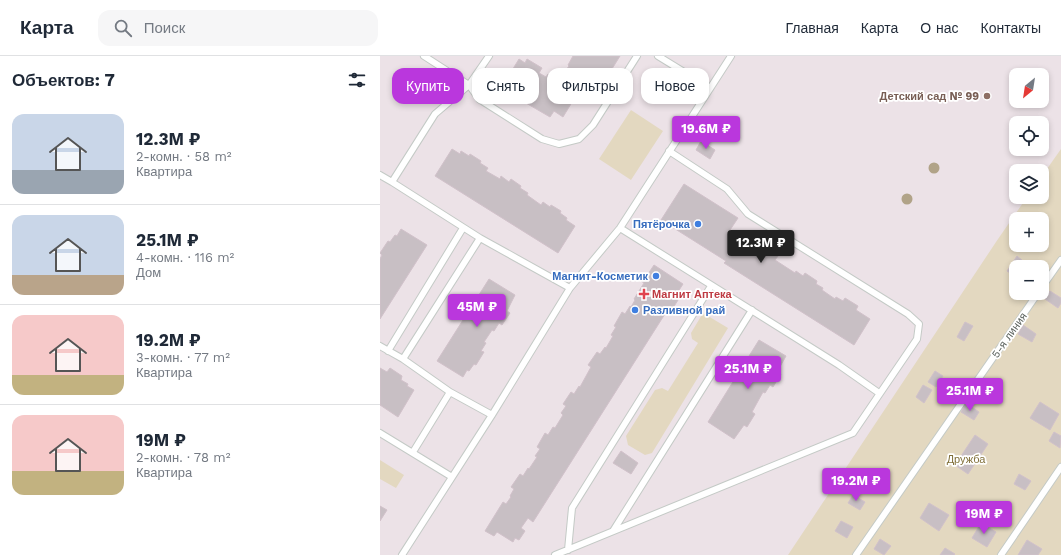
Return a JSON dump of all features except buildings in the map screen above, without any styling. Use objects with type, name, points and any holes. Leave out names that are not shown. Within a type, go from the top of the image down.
[{"type":"lane","points":[[424,56],[469,85],[479,99],[542,139],[559,144],[579,139],[593,126],[637,56]]},
{"type":"lane","points":[[392,182],[436,114],[469,85],[489,56]]},
{"type":"lane","points":[[658,56],[710,88]]},
{"type":"lane","points":[[402,555],[492,415],[570,288],[620,228],[730,56]]},
{"type":"lane","points":[[555,555],[853,433],[917,339],[919,324],[908,314],[748,214],[727,189],[669,151]]},
{"type":"lane","points":[[380,174],[463,228],[570,288]]},
{"type":"lane","points":[[388,350],[463,228]]},
{"type":"lane","points":[[620,228],[839,365],[879,393]]},
{"type":"lane","points":[[403,359],[480,238]]},
{"type":"lane","points":[[1049,277],[1061,260]]},
{"type":"lane","points":[[568,550],[572,508],[711,286]]},
{"type":"lane","name":"5-я линия","points":[[856,555],[1033,300]]},
{"type":"lane","points":[[613,531],[752,310]]},
{"type":"lane","points":[[380,346],[403,359],[450,392],[492,415]]},
{"type":"lane","points":[[413,452],[450,392]]},
{"type":"lane","points":[[380,433],[452,477]]},
{"type":"lane","points":[[1001,555],[1061,467]]},
{"type":"green space","points":[[631,110],[663,131],[631,180],[599,159]]},
{"type":"green space","name":"Дружба","points":[[1061,149],[1061,555],[788,555],[1009,223],[1009,252],[1049,252],[1049,212],[1017,212],[1022,204],[1049,204],[1049,166]]},
{"type":"green space","points":[[703,313],[728,328],[652,453],[645,455],[628,445],[626,436],[655,390],[662,388],[668,391],[698,343],[692,339],[691,333]]},
{"type":"green space","points":[[380,460],[404,475],[396,488],[380,479]]},
{"type":"place","name":"Детский сад № 99","points":[[987,96]]},
{"type":"place","name":"Пятёрочка","points":[[698,224]]},
{"type":"place","name":"Магнит-Косметик","points":[[656,276]]},
{"type":"place","name":"Магнит Аптека","points":[[644,294]]},
{"type":"place","name":"Разливной рай","points":[[635,310]]}]
